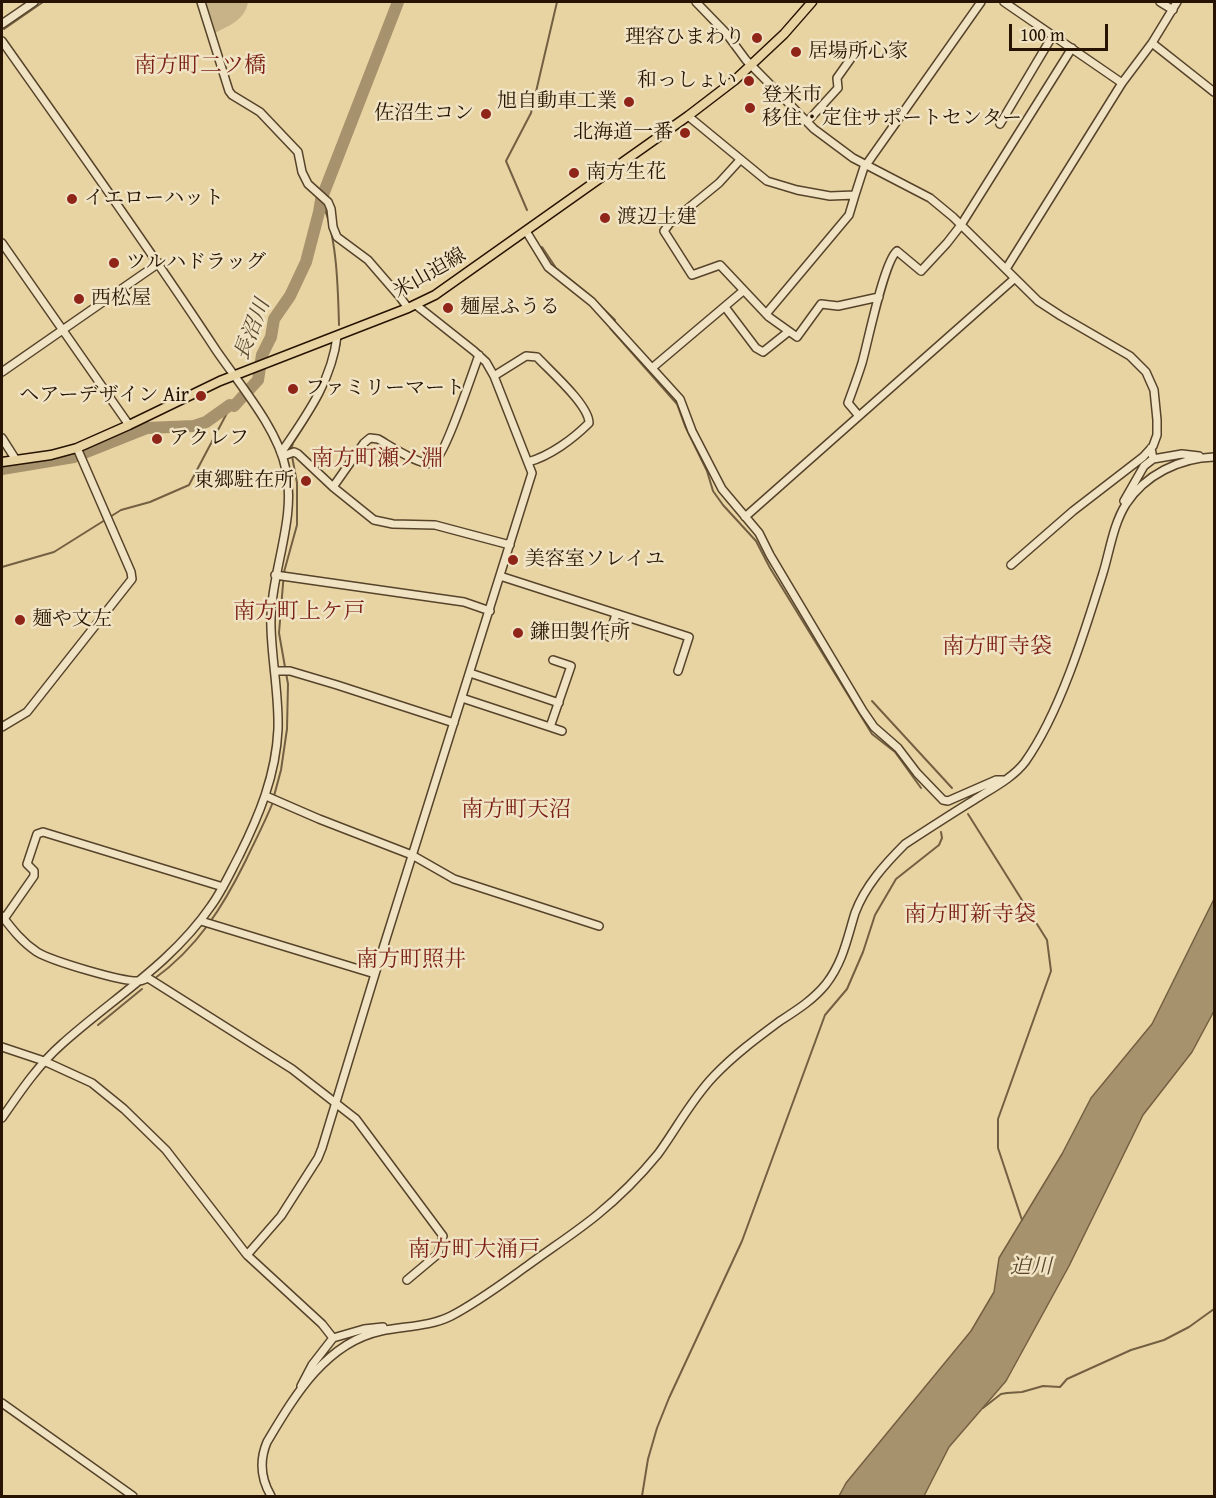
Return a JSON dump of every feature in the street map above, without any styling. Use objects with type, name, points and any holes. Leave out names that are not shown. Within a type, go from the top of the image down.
[{"type":"main road","name":"米山迫線","points":[[2,462],[79,453],[129,426],[234,376],[412,307],[450,286],[688,116],[753,65],[812,2]]},
{"type":"street","points":[[2,24],[34,2]]},
{"type":"street","points":[[201,2],[232,95],[260,112],[298,152],[308,184],[323,196],[331,209],[333,227],[337,237],[368,260],[412,307],[486,362],[494,376],[532,473],[318,1158],[281,1216],[247,1255]]},
{"type":"street","points":[[696,2],[726,33],[746,60],[807,122],[838,147],[866,165],[915,189],[945,210],[1038,301],[1130,356],[1142,366],[1151,380],[1157,420],[1157,435],[1151,448],[1011,565]]},
{"type":"street","points":[[766,314],[849,215],[866,165],[981,2]]},
{"type":"street","points":[[1004,2],[1122,83]]},
{"type":"street","points":[[1160,2],[1173,10]]},
{"type":"street","points":[[1006,269],[1122,83],[1152,43],[1177,2]]},
{"type":"street","points":[[1000,124],[1053,35]]},
{"type":"street","points":[[2,41],[159,263],[287,454],[307,462],[333,487],[374,520],[393,525],[435,525],[510,545]]},
{"type":"street","points":[[1152,43],[1215,92]]},
{"type":"street","points":[[807,122],[838,88],[837,78],[860,47]]},
{"type":"street","points":[[859,416],[848,403],[861,366],[892,255],[897,251],[921,271],[947,243],[961,225],[1072,48]]},
{"type":"street","points":[[688,116],[767,181],[797,190],[830,196],[855,195]]},
{"type":"street","points":[[740,159],[719,183],[670,223],[664,231],[692,275],[720,265],[766,314],[796,337],[821,304],[838,306],[879,297]]},
{"type":"street","points":[[528,230],[548,267],[592,302],[680,399],[692,431],[722,489],[759,533],[805,615],[874,727],[898,748],[940,798],[948,801],[996,780],[1005,780]]},
{"type":"street","points":[[2,243],[129,426]]},
{"type":"street","points":[[2,372],[159,263]]},
{"type":"street","points":[[745,518],[1014,279]]},
{"type":"street","points":[[652,368],[743,291]]},
{"type":"street","points":[[725,307],[756,348],[763,352],[788,332]]},
{"type":"street","points":[[2,1118],[44,1061],[206,923],[255,823],[271,798],[282,671],[271,612],[281,576],[289,498],[287,454],[321,391],[330,369],[337,336]]},
{"type":"street","points":[[333,487],[370,438],[378,439],[421,462],[431,464],[438,460],[479,355]]},
{"type":"street","points":[[494,376],[526,356],[537,357],[589,417],[589,423],[582,430],[539,459],[528,462]]},
{"type":"street","points":[[2,438],[16,460]]},
{"type":"street","points":[[1151,448],[1153,459]]},
{"type":"street","points":[[2,728],[27,712],[132,579],[79,453]]},
{"type":"street","points":[[271,1497],[262,1470],[263,1452],[300,1390],[325,1362],[345,1345],[369,1334],[438,1322],[468,1307],[597,1215],[619,1196],[658,1153],[691,1104],[713,1077],[750,1043],[808,1002],[825,985],[841,960],[861,900],[891,857],[905,844],[1005,780],[1026,760],[1047,725],[1083,634],[1118,517],[1144,465],[1153,459],[1182,454],[1211,457]]},
{"type":"street","points":[[1118,517],[1134,493],[1166,468],[1186,461],[1211,457]]},
{"type":"street","points":[[281,576],[464,602],[490,610]]},
{"type":"street","points":[[500,576],[689,637],[678,671]]},
{"type":"street","points":[[609,637],[616,614]]},
{"type":"street","points":[[550,727],[571,666],[553,660]]},
{"type":"street","points":[[282,671],[337,685],[454,723]]},
{"type":"street","points":[[470,673],[559,703]]},
{"type":"street","points":[[462,698],[562,731]]},
{"type":"street","points":[[271,798],[361,837],[412,855],[454,879],[599,926]]},
{"type":"street","points":[[223,887],[44,832],[37,834],[27,864],[34,871],[34,876],[3,917],[15,933],[39,953],[66,964],[138,981],[148,978],[292,1069],[336,1101],[356,1119],[443,1236],[438,1254],[407,1280]]},
{"type":"street","points":[[206,923],[375,974]]},
{"type":"street","points":[[2,1047],[44,1061],[92,1083],[124,1108],[166,1150],[247,1255],[322,1324],[333,1338]]},
{"type":"street","points":[[300,1390],[301,1382],[333,1338],[378,1327],[398,1329]]},
{"type":"street","points":[[2,1403],[133,1497]]},
{"type":"shaded area","points":[[204,2],[248,2],[240,18],[215,33]]},
{"type":"water","name":"迫川","points":[[1214,899],[1214,1011],[1192,1052],[1143,1115],[1069,1266],[1006,1381],[949,1447],[924,1496],[839,1496],[846,1483],[971,1331],[994,1292],[999,1258],[1062,1154],[1091,1098],[1152,1024]]},
{"type":"waterway","points":[[4,29],[43,2]]},
{"type":"waterway","name":"長沼川","points":[[2,469],[74,457],[147,428],[194,426],[206,422],[230,405],[234,406],[258,380],[262,355],[271,337],[274,319],[290,296],[306,262],[321,200],[398,2]]},
{"type":"waterway","points":[[527,210],[506,161],[531,113],[557,2]]},
{"type":"waterway","points":[[321,200],[333,244],[339,325]]},
{"type":"waterway","points":[[542,247],[556,268],[615,320]]},
{"type":"waterway","points":[[610,328],[677,404],[707,471],[713,491],[756,541],[770,568],[872,734],[895,752],[921,788]]},
{"type":"waterway","points":[[291,450],[327,384],[340,343]]},
{"type":"waterway","points":[[2,567],[54,552],[121,510],[150,502],[189,485],[227,413],[234,406]]},
{"type":"waterway","points":[[274,796],[281,770],[287,729],[288,684],[279,633],[284,572],[297,525],[297,483],[292,456]]},
{"type":"waterway","points":[[872,701],[952,788]]},
{"type":"waterway","points":[[154,979],[183,954],[208,925],[237,877],[273,802]]},
{"type":"waterway","points":[[968,814],[1047,940],[1051,971],[998,1119],[998,1148],[1022,1220]]},
{"type":"waterway","points":[[642,1496],[648,1459],[657,1428],[742,1241],[825,1015],[847,989],[863,952],[875,915],[896,879],[939,845],[942,838],[941,832]]},
{"type":"waterway","points":[[98,1025],[142,989]]},
{"type":"waterway","points":[[983,1408],[1001,1394],[1022,1392],[1043,1386],[1060,1387],[1067,1379],[1131,1350],[1164,1340],[1189,1327],[1214,1309]]},
{"type":"place","name":"理容ひまわり","points":[[757,38]]},
{"type":"place","name":"居場所心家","points":[[796,52]]},
{"type":"place","name":"和っしょい","points":[[749,81]]},
{"type":"place","name":"旭自動車工業","points":[[629,102]]},
{"type":"place","name":"登米市 移住・定住サポートセンター","points":[[750,108]]},
{"type":"place","name":"佐沼生コン","points":[[486,114]]},
{"type":"place","name":"北海道一番","points":[[685,133]]},
{"type":"place","name":"南方生花","points":[[574,173]]},
{"type":"place","name":"イエローハット","points":[[72,199]]},
{"type":"place","name":"渡辺土建","points":[[605,218]]},
{"type":"place","name":"ツルハドラッグ","points":[[114,263]]},
{"type":"place","name":"西松屋","points":[[79,299]]},
{"type":"place","name":"麺屋ふうる","points":[[448,308]]},
{"type":"place","name":"ファミリーマート","points":[[293,389]]},
{"type":"place","name":"ヘアーデザイン Air","points":[[201,396]]},
{"type":"place","name":"アクレフ","points":[[157,439]]},
{"type":"place","name":"東郷駐在所","points":[[306,481]]},
{"type":"place","name":"美容室ソレイユ","points":[[513,560]]},
{"type":"place","name":"麺や文左","points":[[20,620]]},
{"type":"place","name":"鎌田製作所","points":[[518,633]]},
{"type":"district","name":"南方町二ツ橋","points":[[200,66]]},
{"type":"district","name":"南方町瀬ノ淵","points":[[377,459]]},
{"type":"district","name":"南方町上ケ戸","points":[[299,612]]},
{"type":"district","name":"南方町寺袋","points":[[997,647]]},
{"type":"district","name":"南方町天沼","points":[[516,810]]},
{"type":"district","name":"南方町新寺袋","points":[[970,915]]},
{"type":"district","name":"南方町照井","points":[[411,960]]},
{"type":"district","name":"南方町大涌戸","points":[[474,1250]]}]
